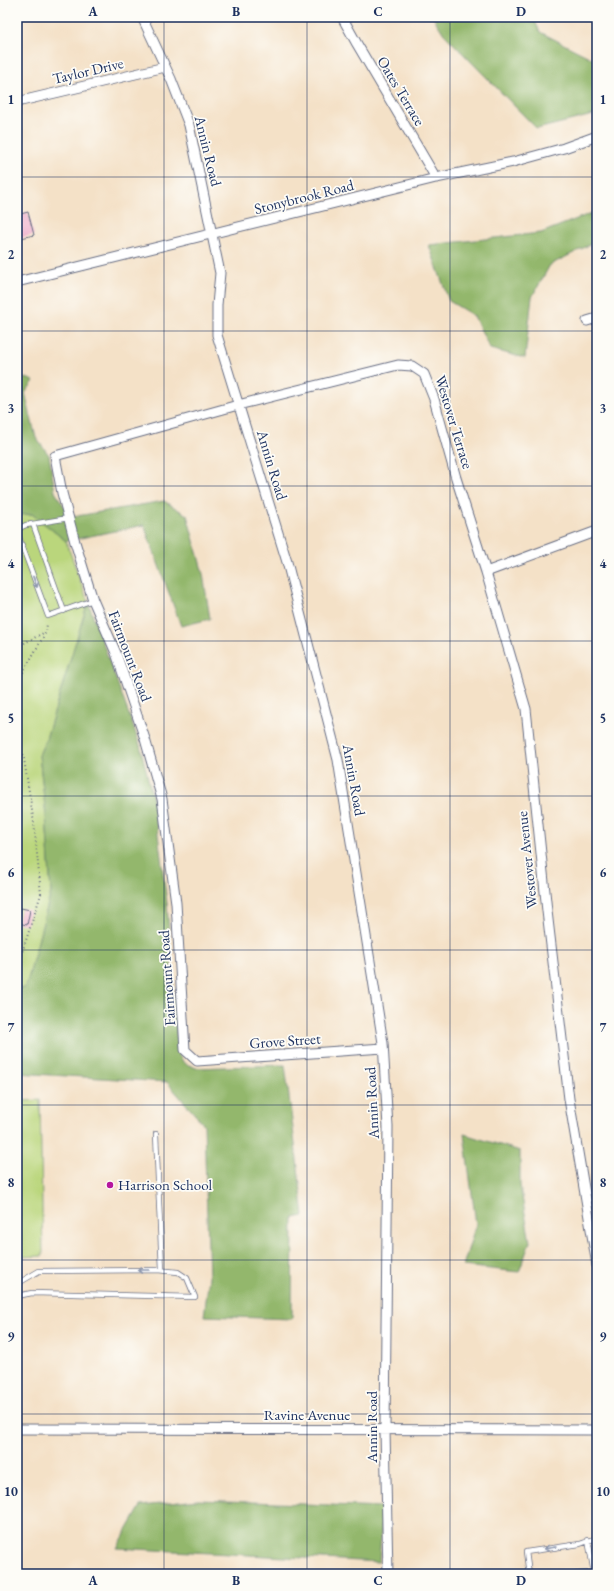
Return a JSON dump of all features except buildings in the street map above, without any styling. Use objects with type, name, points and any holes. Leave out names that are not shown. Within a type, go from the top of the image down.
[{"type":"street","name":"Annin Road","points":[[142,17],[189,124],[220,273],[217,305],[217,335],[287,562],[338,760],[383,1048],[388,1127],[385,1429],[388,1574]]},
{"type":"street","name":"Oates Terrace","points":[[342,17],[436,178]]},
{"type":"street","name":"Taylor Drive","points":[[17,102],[165,67]]},
{"type":"street","name":"Stonybrook Road","points":[[17,282],[436,178],[564,148],[597,136]]},
{"type":"street","points":[[587,321],[597,318]]},
{"type":"street","name":"Westover Terrace","points":[[238,406],[398,364],[412,366],[424,374],[434,399],[456,478],[486,572]]},
{"type":"street","name":"Fairmount Road","points":[[190,1056],[186,1050],[176,903],[162,799],[140,724],[116,653],[93,600],[75,542],[62,493],[56,456],[238,406]]},
{"type":"street","points":[[486,572],[597,532]]},
{"type":"street","name":"Westover Avenue","points":[[486,572],[526,709],[547,912],[568,1091],[597,1266]]},
{"type":"street","name":"Grove Street","points":[[190,1056],[197,1061],[383,1048]]},
{"type":"street","name":"Ravine Avenue","points":[[17,1429],[597,1430]]},
{"type":"lane","points":[[17,529],[26,525],[69,518]]},
{"type":"lane","points":[[33,524],[64,611]]},
{"type":"lane","points":[[17,532],[48,616],[93,600]]},
{"type":"lane","points":[[156,1134],[162,1270]]},
{"type":"lane","points":[[17,1284],[39,1271],[162,1270],[178,1272],[187,1278],[195,1298],[32,1293],[17,1296]]},
{"type":"lane","points":[[529,1574],[526,1552],[580,1544],[597,1538]]},
{"type":"lane","points":[[577,1574],[594,1572],[588,1540]]},
{"type":"path","points":[[17,683],[46,632],[48,616]]},
{"type":"path","points":[[17,647],[46,632]]},
{"type":"path","points":[[17,750],[23,753],[34,823],[41,894],[17,968]]},
{"type":"green space","points":[[433,17],[533,17],[540,32],[597,61],[597,114],[537,129],[444,34]]},
{"type":"green space","points":[[589,17],[597,17],[597,33]]},
{"type":"green space","points":[[597,211],[597,241],[550,265],[532,297],[525,358],[490,349],[474,316],[449,301],[429,245],[541,233]]},
{"type":"green space","points":[[26,378],[34,381],[25,393],[36,438],[49,455],[55,492],[71,517],[164,501],[187,515],[203,574],[210,619],[181,626],[144,525],[66,541],[32,514],[17,515],[17,381]]},
{"type":"green space","points":[[32,514],[66,541],[88,602],[46,739],[39,755],[46,815],[51,892],[26,988],[17,990],[17,515]]},
{"type":"green space","points":[[88,602],[140,745],[154,803],[167,904],[178,1054],[184,1063],[196,1068],[285,1065],[304,1216],[293,1218],[292,1319],[204,1316],[209,1277],[204,1125],[167,1082],[17,1073],[17,990],[26,987],[51,892],[46,815],[39,755],[46,739]]},
{"type":"green space","points":[[40,1100],[43,1256],[17,1257],[17,1101]]},
{"type":"green space","points":[[464,1134],[520,1151],[520,1185],[530,1242],[519,1272],[463,1266],[476,1224]]},
{"type":"green space","points":[[198,1500],[383,1507],[379,1562],[117,1548],[141,1506]]},
{"type":"place","name":"Harrison School","points":[[110,1185]]}]
